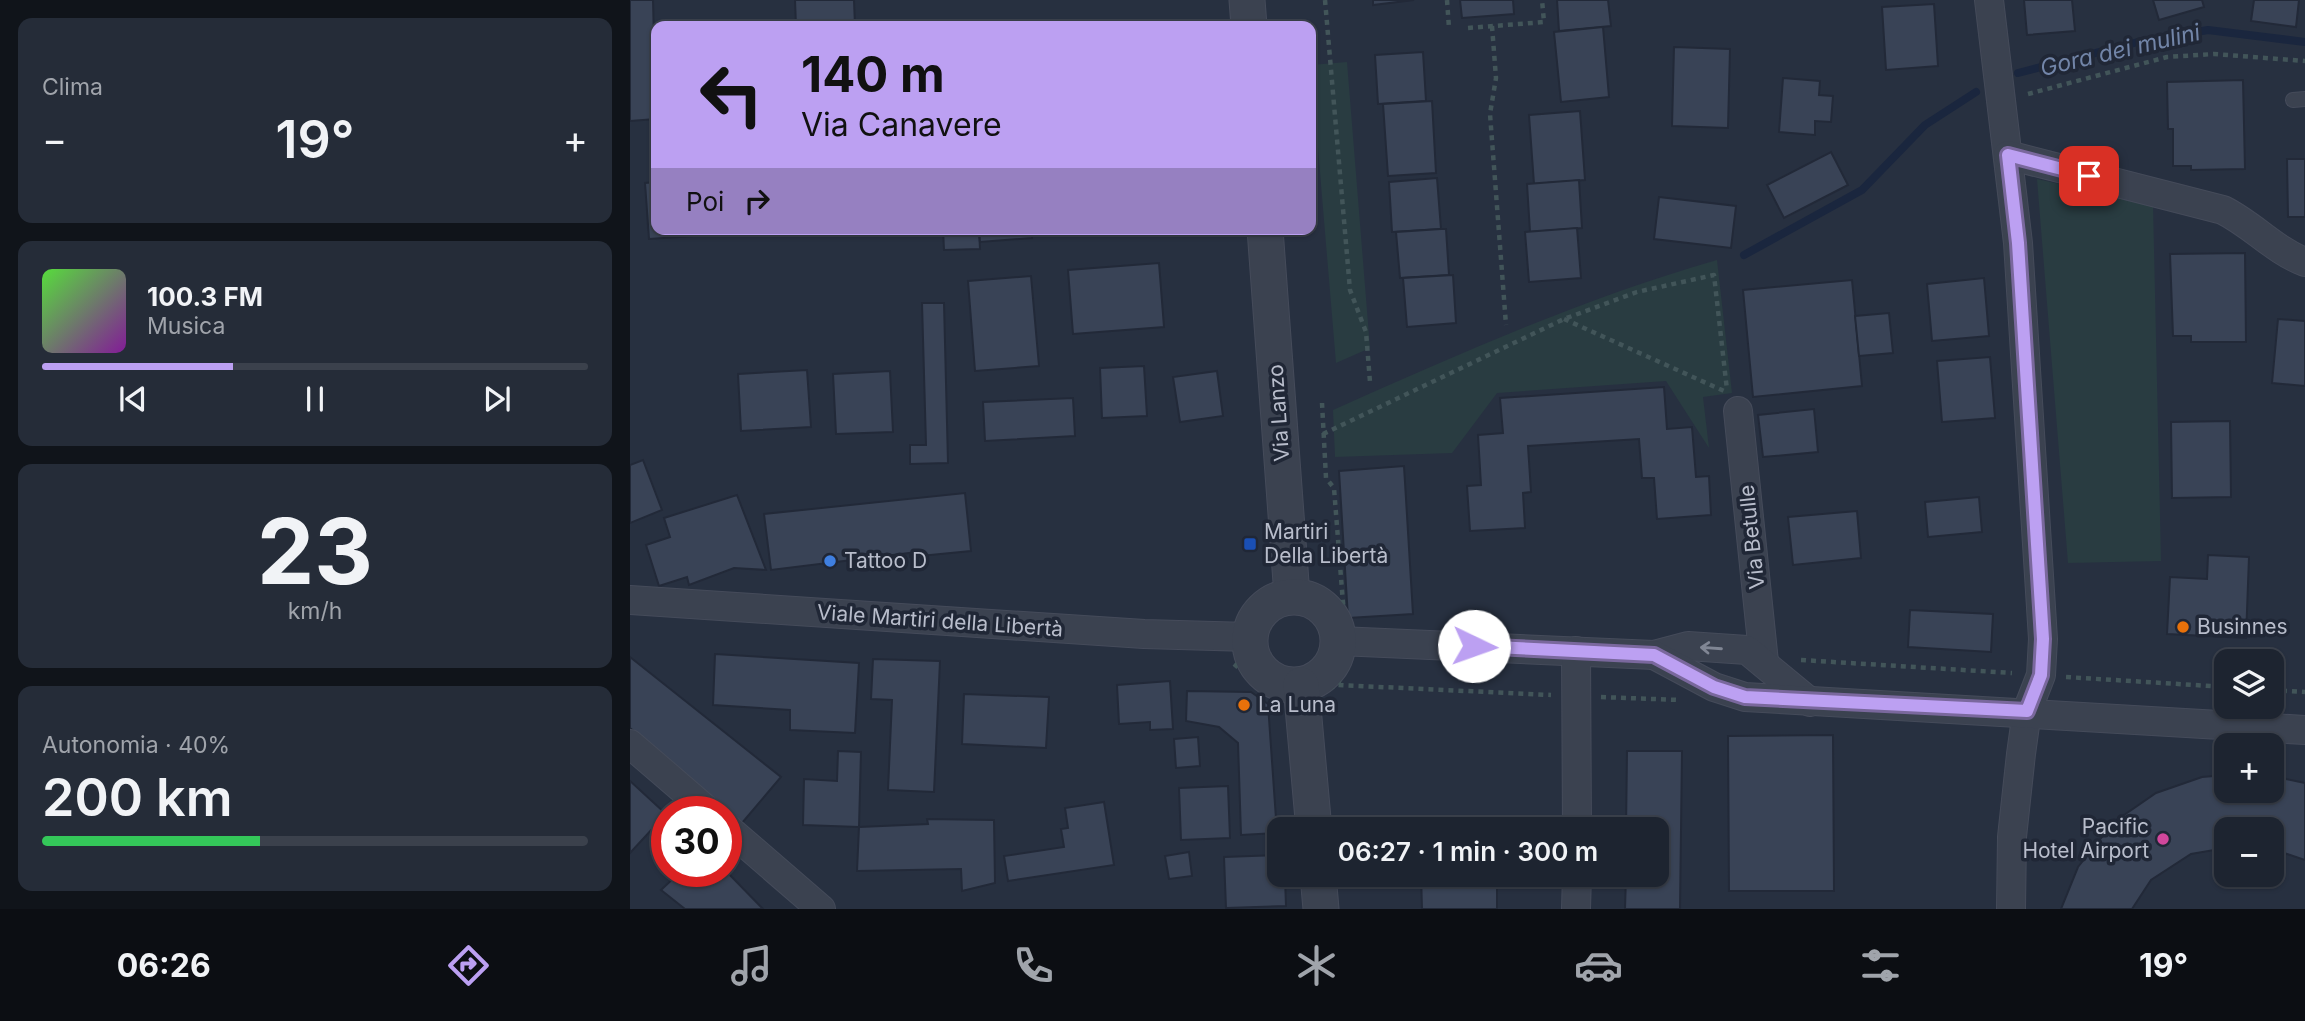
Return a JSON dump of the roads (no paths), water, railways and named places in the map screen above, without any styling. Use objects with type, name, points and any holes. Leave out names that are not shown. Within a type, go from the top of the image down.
[{"type":"street","points":[[1247,0],[1249,21]]},
{"type":"street","points":[[1989,0],[2018,243],[2043,639],[2041,675],[2027,711],[2012,837],[2011,909]]},
{"type":"street","points":[[2008,155],[2223,210],[2245,221],[2288,255],[2305,262]]},
{"type":"street","name":"Via Lanzo","points":[[1265,235],[1292,596]]},
{"type":"street","name":"Via Betulle","points":[[1733,402],[1764,662]]},
{"type":"street","points":[[1292,596],[1310,599],[1325,609],[1335,623],[1342,641],[1332,665],[1324,675],[1301,685],[1287,686],[1263,674],[1250,651],[1249,637],[1254,622],[1263,609],[1276,600],[1292,596]]},
{"type":"street","name":"Viale Martiri della Libertà","points":[[630,600],[1144,634],[1249,637]]},
{"type":"street","points":[[1342,641],[1654,655],[1688,646],[1747,650],[1810,702]]},
{"type":"street","points":[[1576,651],[1577,817]]},
{"type":"street","points":[[1654,655],[1714,687],[1745,697],[2027,711],[2305,730]]},
{"type":"street","points":[[1301,685],[1313,817]]},
{"type":"street","points":[[630,744],[690,796]]},
{"type":"street","points":[[742,841],[821,909]]},
{"type":"street","points":[[1319,887],[1321,909]]},
{"type":"street","points":[[1577,887],[1577,909]]},
{"type":"waterway","name":"Gora dei mulini","points":[[2018,73],[2138,42],[2208,30],[2305,42]]},
{"type":"waterway","name":"Gora dei mulini","points":[[1744,255],[1862,190],[1925,125],[1976,92]]},
{"type":"place","name":"Martiri Della Libertà","points":[[1250,544]]},
{"type":"place","name":"Tattoo D","points":[[830,561]]},
{"type":"place","name":"Businnes","points":[[2183,627]]},
{"type":"place","name":"La Luna","points":[[1244,705]]},
{"type":"place","name":"Pacific Hotel Airport","points":[[2163,839]]}]
